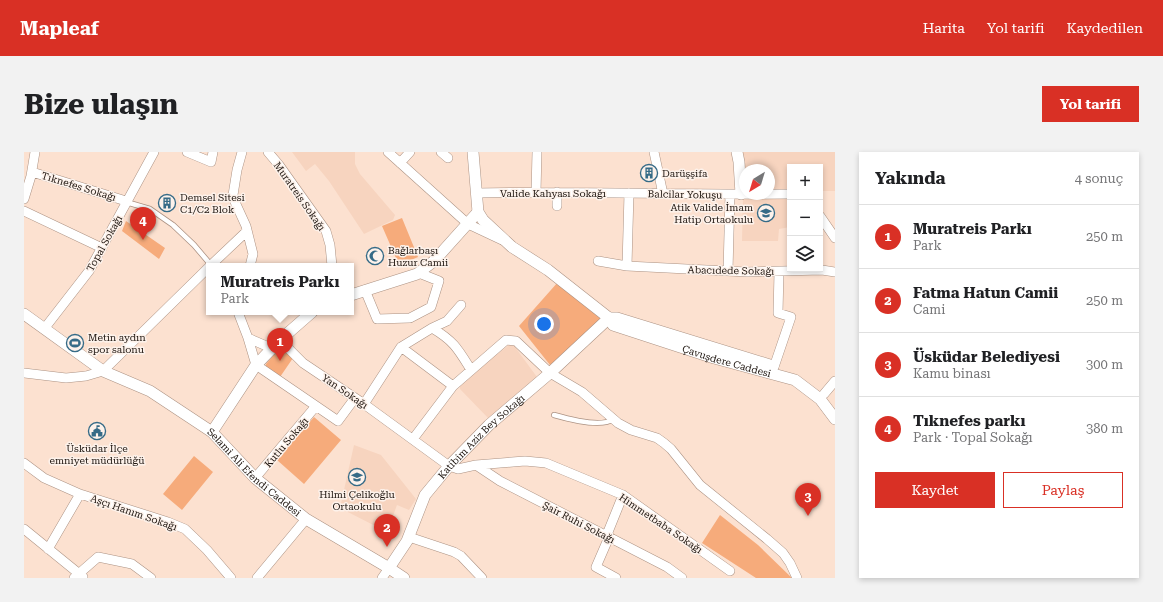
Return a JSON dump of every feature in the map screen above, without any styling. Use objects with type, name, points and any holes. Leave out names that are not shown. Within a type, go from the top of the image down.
[{"type":"street","points":[[24,200],[32,172],[34,152]]},
{"type":"street","name":"Topal Sokağı","points":[[44,328],[89,271],[154,152]]},
{"type":"street","points":[[187,152],[211,162],[213,152]]},
{"type":"street","points":[[242,152],[237,170],[233,195],[234,202],[246,226],[253,254],[251,263]]},
{"type":"street","name":"Muratreis Sokağı","points":[[268,152],[279,164],[326,231],[330,244],[332,263]]},
{"type":"street","points":[[388,152],[468,224],[505,241]]},
{"type":"street","points":[[400,163],[410,152]]},
{"type":"street","points":[[441,152],[448,158]]},
{"type":"street","points":[[354,294],[419,273],[434,261],[468,224],[478,212],[473,152]]},
{"type":"street","points":[[536,192],[537,152]]},
{"type":"street","points":[[654,152],[663,194]]},
{"type":"street","points":[[737,152],[739,164]]},
{"type":"street","name":"Tıknefes Sokağı","points":[[32,172],[126,201]]},
{"type":"street","points":[[557,192],[557,206]]},
{"type":"street","name":"Valide Kahyası Sokağı","points":[[477,193],[629,193]]},
{"type":"street","points":[[627,266],[629,193]]},
{"type":"street","name":"Balcilar Yokuşu","points":[[629,193],[739,194]]},
{"type":"street","name":"Balcilar Yokuşu","points":[[775,194],[787,194]]},
{"type":"street","points":[[728,271],[730,195]]},
{"type":"street","points":[[24,211],[102,248]]},
{"type":"street","name":"Çavuşdere Caddesi","points":[[478,212],[483,220],[512,247],[548,270],[609,318],[617,318],[708,351],[795,380],[822,396],[835,419]]},
{"type":"street","points":[[823,220],[835,238]]},
{"type":"street","points":[[213,263],[247,231]]},
{"type":"street","name":"Abacıdede Sokağı","points":[[598,261],[627,266],[728,271],[779,272],[822,270],[835,272]]},
{"type":"street","points":[[24,373],[66,378],[86,376],[103,371],[206,270]]},
{"type":"street","points":[[774,367],[791,316],[778,313],[779,272]]},
{"type":"street","points":[[365,290],[377,319],[410,318],[431,307],[439,281],[419,273]]},
{"type":"street","points":[[364,404],[401,347],[432,328],[447,321],[461,306]]},
{"type":"street","name":"Selami Ali Efendi Caddesi","points":[[24,314],[103,371],[150,391],[212,432],[255,478],[306,520],[404,578]]},
{"type":"street","points":[[239,315],[256,365],[338,421],[355,398]]},
{"type":"street","points":[[212,432],[256,365],[271,348],[309,315]]},
{"type":"street","name":"Katibim Aziz Bey Sokağı","points":[[382,578],[409,537],[425,495],[449,466],[489,424],[550,373],[609,318]]},
{"type":"street","points":[[432,328],[446,336],[458,349],[471,370]]},
{"type":"street","points":[[248,338],[271,348]]},
{"type":"street","name":"Yan Sokağı","points":[[280,340],[304,363],[364,404],[449,466]]},
{"type":"street","points":[[413,439],[453,386],[506,340],[516,341],[550,373],[582,392],[625,427],[650,435],[664,442],[700,485],[783,553],[790,563],[796,578]]},
{"type":"street","points":[[401,347],[453,386]]},
{"type":"street","name":"Çavuşdere Caddesi","points":[[708,351],[793,373],[809,381],[835,408]]},
{"type":"street","points":[[822,396],[835,381]]},
{"type":"street","name":"Kutlu Sokağı","points":[[255,478],[316,406]]},
{"type":"street","name":"Himmetbaba Sokağı","points":[[449,466],[458,469],[476,465],[525,461],[546,463],[624,495],[730,571]]},
{"type":"street","name":"Aşçı Hanım Sokağı","points":[[24,463],[44,478],[80,494],[168,522],[185,529],[207,550],[231,578]]},
{"type":"street","name":"Şair Ruhi Sokağı","points":[[476,465],[500,481],[667,567],[682,578]]},
{"type":"street","points":[[48,549],[80,494]]},
{"type":"street","points":[[616,578],[596,568],[609,537],[608,532],[624,495]]},
{"type":"street","points":[[257,578],[306,520]]},
{"type":"street","points":[[24,529],[79,577],[98,556],[132,564],[151,578]]},
{"type":"street","points":[[409,537],[454,552],[461,556],[482,578]]},
{"type":"lane","name":"Tıknefes Sokağı","points":[[126,201],[150,209],[173,225],[194,244],[208,263]]},
{"type":"lane","points":[[554,415],[602,423],[608,422],[613,418]]},
{"type":"shaded area","points":[[292,152],[355,152],[355,164],[360,174],[395,215],[393,220],[364,234],[329,181],[315,164],[306,171]]},
{"type":"shaded area","points":[[741,152],[835,152],[835,191],[823,191],[823,164],[787,164],[787,191],[775,190],[775,164],[744,164]]},
{"type":"shaded area","name":"Atik Valide İmam Hatip Ortaokulu","points":[[775,198],[787,198],[787,228],[779,229],[778,241],[742,241],[743,200],[775,200]]},
{"type":"shaded area","points":[[402,218],[418,257],[399,265],[382,226]]},
{"type":"shaded area","points":[[126,221],[165,248],[159,259],[122,231]]},
{"type":"shaded area","points":[[558,282],[603,321],[550,365],[519,326]]},
{"type":"shaded area","points":[[512,343],[537,377],[489,419],[460,389],[460,386],[480,367]]},
{"type":"shaded area","points":[[280,348],[293,358],[280,377],[266,368],[266,364]]},
{"type":"shaded area","points":[[314,417],[341,440],[304,484],[277,460]]},
{"type":"shaded area","points":[[354,445],[381,455],[416,499],[409,510],[397,505],[387,532],[340,508]]},
{"type":"shaded area","points":[[194,456],[213,472],[182,510],[163,494]]},
{"type":"shaded area","points":[[720,515],[758,545],[792,578],[756,578],[702,543]]},
{"type":"place","name":"Darüşşifa","points":[[649,173]]},
{"type":"place","name":"Demsel Sitesi C1/C2 Blok","points":[[167,203]]},
{"type":"place","name":"Atik Valide İmam Hatip Ortaokulu","points":[[766,213]]},
{"type":"place","name":"Tıknefes parkı","points":[[143,240]]},
{"type":"place","name":"Bağlarbaşı Huzur Camii","points":[[375,256]]},
{"type":"place","name":"Metin aydın spor salonu","points":[[75,343]]},
{"type":"place","name":"Muratreis Parkı","points":[[280,361]]},
{"type":"place","name":"Üsküdar İlçe emniyet müdürlüğü","points":[[97,431]]},
{"type":"place","name":"Hilmi Çelikoğlu Ortaokulu","points":[[357,477]]},
{"type":"place","name":"Üsküdar Belediyesi","points":[[808,516]]},
{"type":"place","name":"Fatma Hatun Camii","points":[[387,547]]}]
